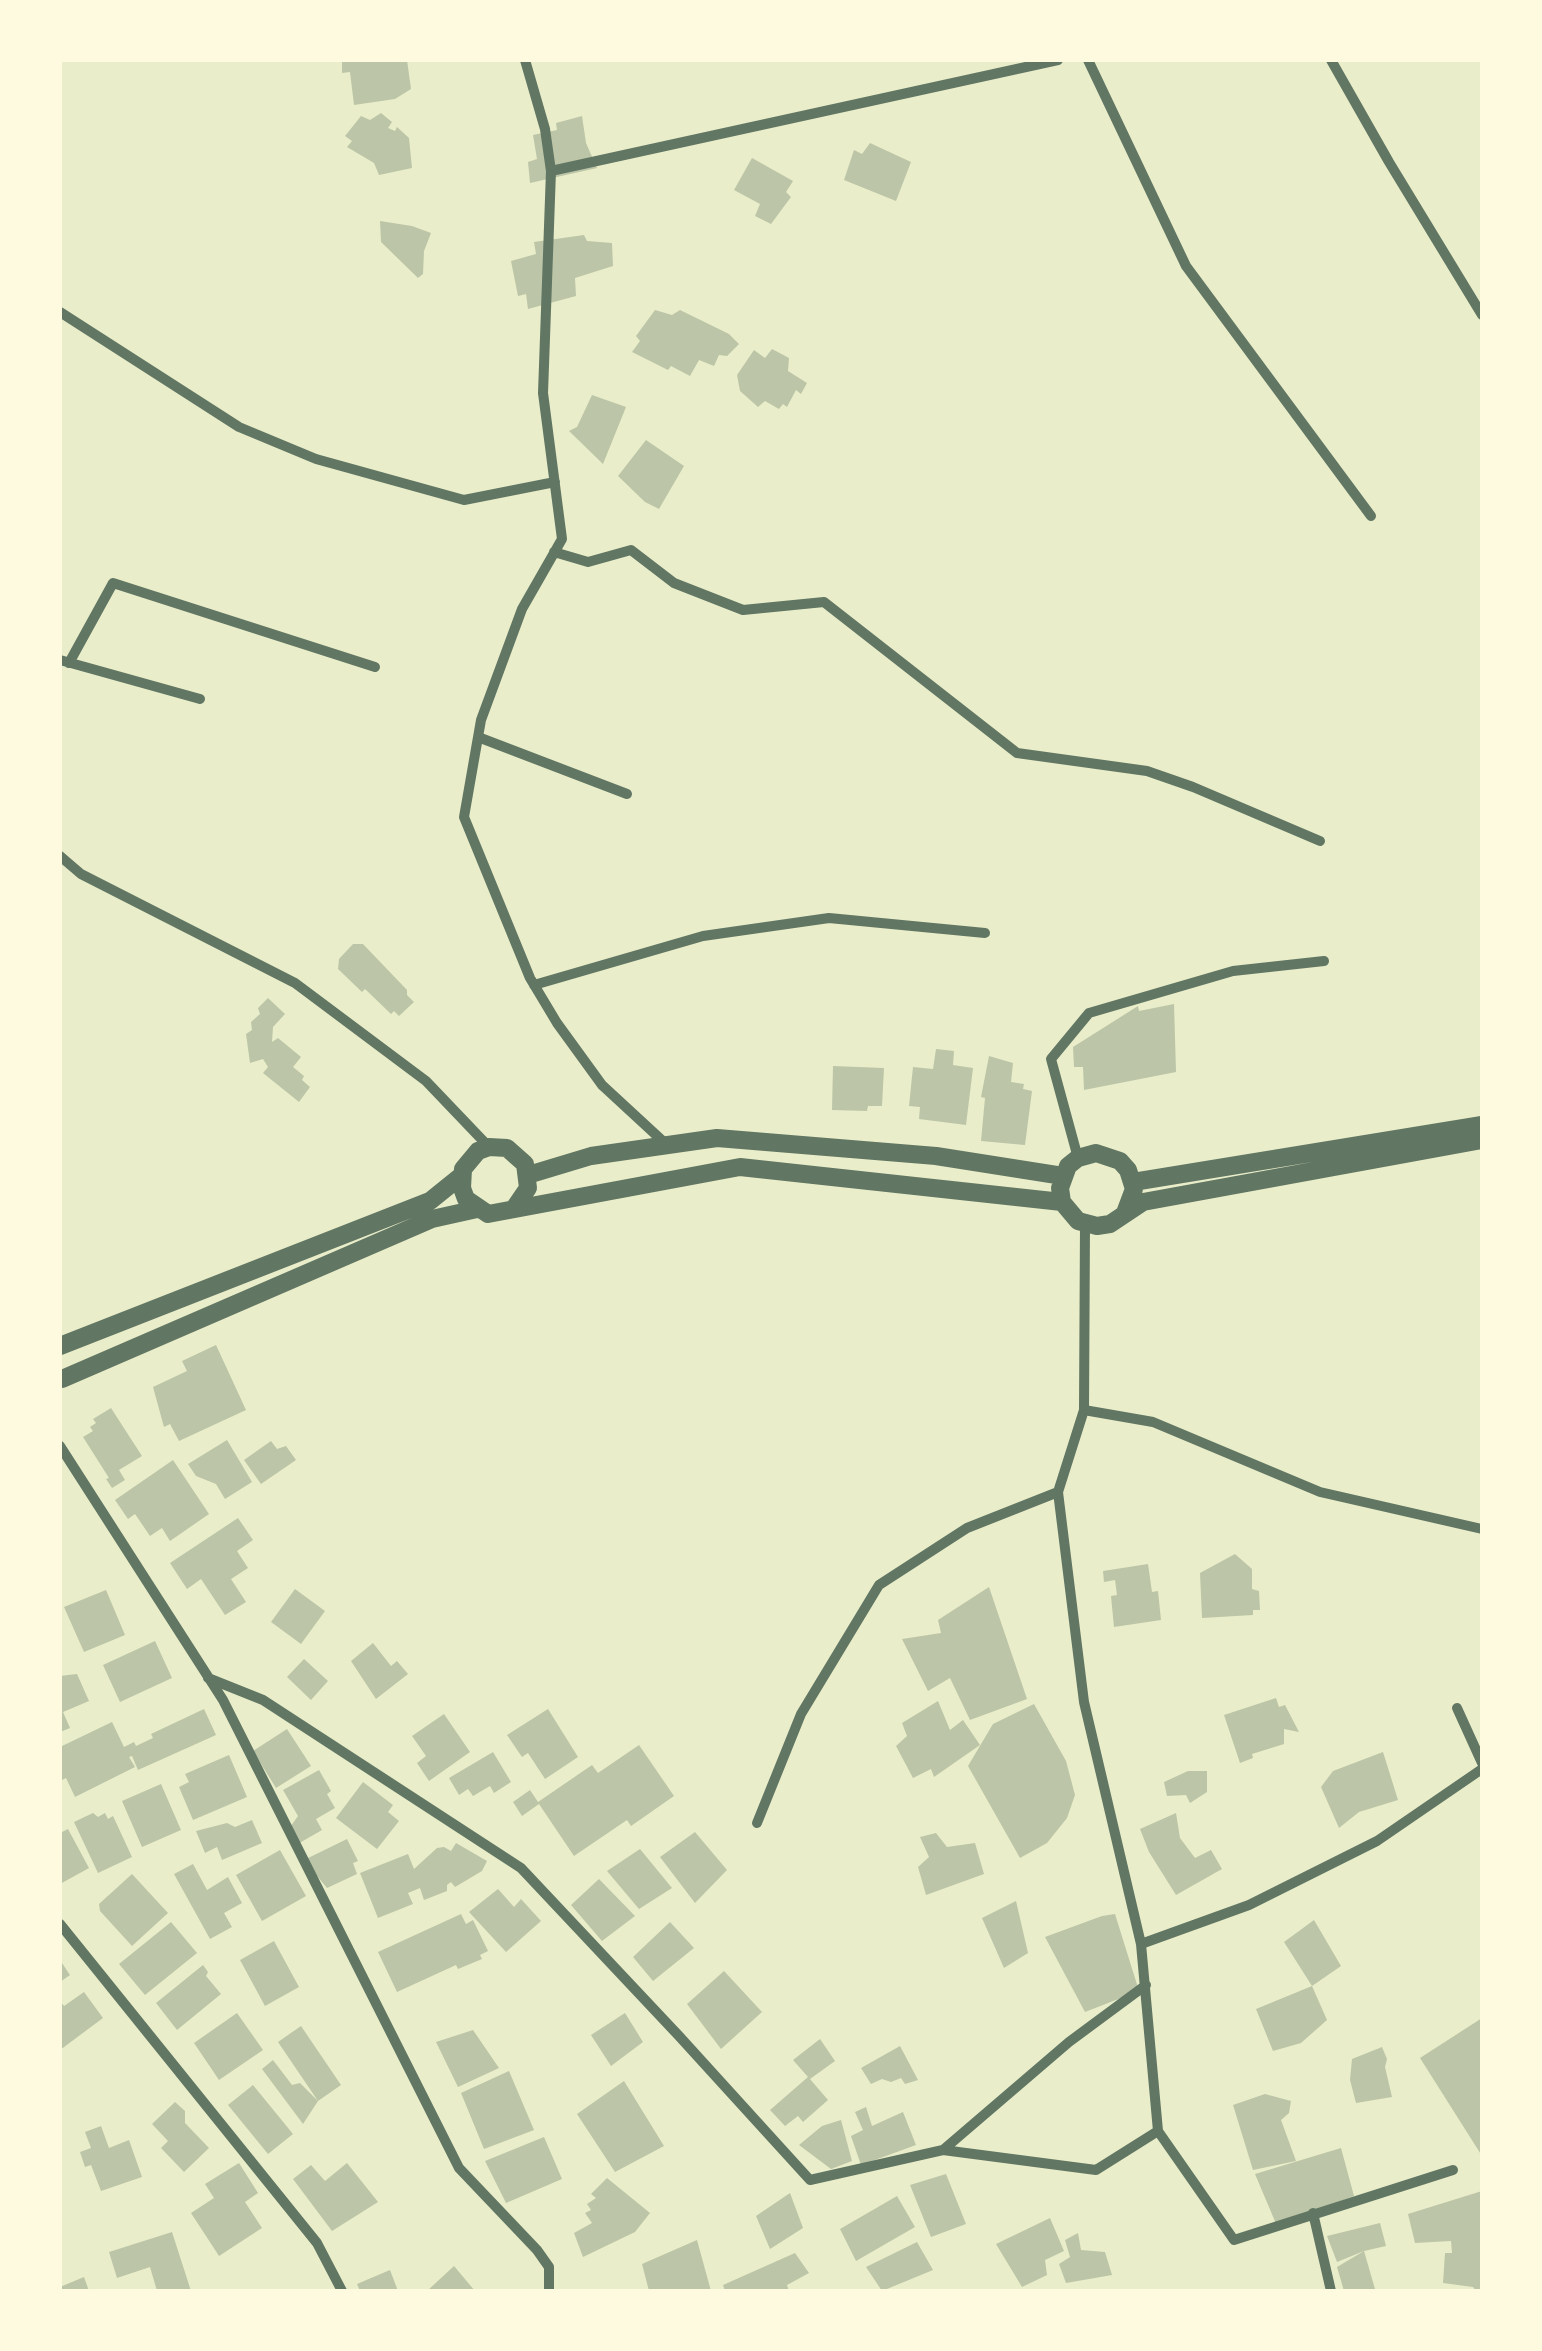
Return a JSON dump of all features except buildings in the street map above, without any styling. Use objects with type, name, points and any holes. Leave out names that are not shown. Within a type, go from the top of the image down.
[{"type":"street","points":[[526,60],[546,129],[551,170],[542,392],[562,538],[522,609],[481,720],[464,818],[534,985],[602,1085],[667,1145]]},
{"type":"street","points":[[551,170],[1058,60]]},
{"type":"street","points":[[1088,60],[1186,266],[1371,516]]},
{"type":"street","points":[[1331,60],[1388,162],[1482,314]]},
{"type":"street","points":[[60,312],[240,427],[316,458],[464,500],[555,482]]},
{"type":"street","points":[[554,552],[588,562],[631,550],[674,583],[743,610],[824,602],[1017,753],[1148,771],[1320,841]]},
{"type":"street","points":[[200,699],[65,662],[113,583],[374,667]]},
{"type":"street","points":[[478,737],[627,794]]},
{"type":"street","points":[[60,856],[81,874],[295,983],[426,1081],[489,1147]]},
{"type":"street","points":[[534,985],[703,936],[829,918],[986,933]]},
{"type":"street","points":[[1078,1158],[1051,1059],[1090,1013],[1233,971],[1324,961]]},
{"type":"street","points":[[1133,1182],[1482,1125]]},
{"type":"street","points":[[528,1175],[591,1156],[717,1138],[936,1156],[1063,1176]]},
{"type":"street","points":[[1125,1213],[1131,1202],[1133,1182],[1120,1161],[1109,1154],[1096,1153],[1078,1158],[1063,1176],[1062,1202],[1068,1213],[1085,1224],[1110,1224],[1143,1202],[1482,1140]]},
{"type":"street","points":[[515,1208],[523,1199],[528,1175],[518,1155],[507,1148],[489,1147],[468,1159],[461,1176],[430,1200],[60,1349],[61,1381],[432,1219],[477,1209],[500,1214],[515,1208],[740,1167],[1062,1202]]},
{"type":"street","points":[[461,1176],[466,1199],[477,1209]]},
{"type":"street","points":[[1085,1224],[1084,1410],[1058,1492],[1084,1702],[1141,1944],[1158,2131],[1234,2240],[1453,2170]]},
{"type":"street","points":[[1084,1410],[1153,1422],[1320,1492],[1482,1530]]},
{"type":"street","points":[[60,1446],[208,1678],[459,2168],[537,2250],[549,2268],[549,2291]]},
{"type":"street","points":[[757,1823],[801,1714],[879,1585],[967,1528],[1058,1492]]},
{"type":"street","points":[[208,1678],[263,1700],[521,1868],[810,2180],[943,2150],[1096,2170],[1158,2131]]},
{"type":"street","points":[[1141,1944],[1249,1905],[1377,1841],[1482,1766],[1457,1708]]},
{"type":"street","points":[[60,1924],[317,2243],[342,2291]]},
{"type":"street","points":[[943,2150],[1069,2042],[1146,1985]]},
{"type":"street","points":[[1313,2214],[1331,2291]]}]
